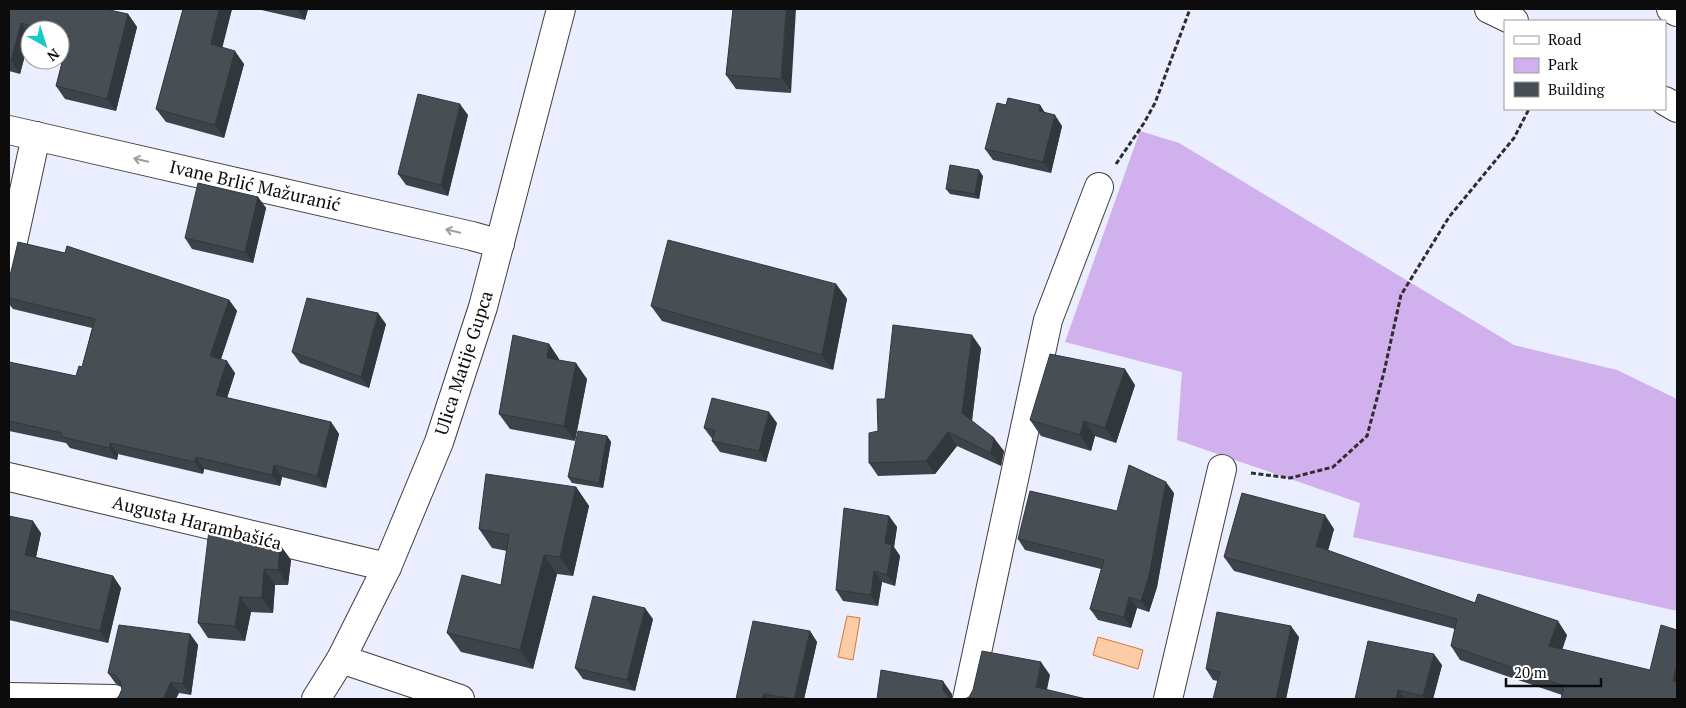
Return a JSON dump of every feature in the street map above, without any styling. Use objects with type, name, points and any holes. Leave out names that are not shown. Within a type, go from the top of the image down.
[{"type":"street","name":"Ulica Matije Gupca","points":[[316,699],[341,660],[387,567],[439,442],[483,307],[561,9]]},
{"type":"street","points":[[1489,9],[1512,20]]},
{"type":"street","points":[[1670,9],[1677,12]]},
{"type":"street","points":[[1666,102],[1677,108]]},
{"type":"street","name":"Ivane Brlić Mažuranić","points":[[9,130],[500,244]]},
{"type":"street","points":[[9,260],[36,136]]},
{"type":"street","points":[[967,699],[1048,320],[1099,187]]},
{"type":"street","points":[[1168,699],[1222,469]]},
{"type":"street","name":"Augusta Harambašića","points":[[9,477],[387,567]]},
{"type":"street","points":[[341,660],[460,699]]},
{"type":"street","points":[[9,697],[114,699]]},
{"type":"path","points":[[1099,187],[1144,123],[1155,103],[1190,9]]},
{"type":"path","points":[[1222,469],[1290,478],[1333,467],[1367,436],[1384,372],[1401,295],[1448,216],[1514,138],[1528,110]]},
{"type":"green space","points":[[1140,131],[1179,143],[1514,345],[1617,370],[1677,399],[1677,611],[1353,537],[1360,503],[1177,440],[1182,372],[1065,342]]},
{"type":"shaded area","points":[[847,616],[860,618],[853,660],[838,657]]},
{"type":"shaded area","points":[[1098,637],[1143,650],[1138,669],[1093,655]]},
{"type":"building","points":[[9,9],[105,9],[128,14],[107,99],[56,86],[60,70],[70,70],[70,20],[20,20],[11,61],[9,61]]},
{"type":"building","points":[[183,9],[219,9],[211,44],[235,51],[215,125],[156,109]]},
{"type":"building","points":[[733,9],[786,9],[781,79],[726,75]]},
{"type":"building","points":[[418,94],[460,104],[441,185],[398,174]]},
{"type":"building","points":[[1008,98],[1040,105],[1039,111],[1055,115],[1043,162],[985,149],[997,103],[1006,105]]},
{"type":"building","points":[[950,165],[979,170],[975,194],[946,189]]},
{"type":"building","points":[[198,183],[258,197],[245,252],[185,238]]},
{"type":"building","points":[[668,240],[836,284],[822,355],[651,306]]},
{"type":"building","points":[[18,242],[65,253],[67,246],[229,300],[210,356],[227,361],[216,395],[331,422],[317,476],[274,465],[272,475],[196,457],[195,462],[110,443],[109,448],[62,437],[62,433],[9,421],[9,362],[76,376],[79,366],[82,367],[95,319],[9,298],[9,280]]},
{"type":"building","points":[[307,298],[378,313],[361,377],[292,352]]},
{"type":"building","points":[[893,325],[972,335],[962,413],[994,438],[991,453],[948,432],[926,461],[869,463],[869,433],[878,431],[877,399],[885,399]]},
{"type":"building","points":[[513,335],[549,344],[547,358],[576,363],[564,426],[499,414]]},
{"type":"building","points":[[1050,354],[1125,369],[1105,428],[1084,421],[1080,435],[1030,420]]},
{"type":"building","points":[[712,398],[769,412],[759,451],[712,441],[715,430],[704,428]]},
{"type":"building","points":[[578,431],[607,436],[599,483],[568,477]]},
{"type":"building","points":[[1129,465],[1166,482],[1149,576],[1141,601],[1129,597],[1124,617],[1090,609],[1104,560],[1018,539],[1030,491],[1117,511]]},
{"type":"building","points":[[486,474],[576,487],[560,557],[544,555],[520,650],[447,633],[462,575],[501,585],[509,535],[479,529]]},
{"type":"building","points":[[1242,493],[1325,515],[1316,546],[1475,603],[1478,594],[1558,621],[1549,646],[1650,670],[1661,625],[1677,630],[1677,662],[1673,681],[1677,682],[1677,699],[1561,699],[1564,686],[1451,646],[1457,619],[1224,557]]},
{"type":"building","points":[[844,508],[889,516],[885,543],[892,545],[887,575],[874,571],[871,595],[836,590]]},
{"type":"building","points":[[9,516],[33,521],[25,555],[113,576],[100,631],[9,610]]},
{"type":"building","points":[[209,530],[280,545],[278,570],[264,569],[262,598],[240,597],[235,626],[198,623]]},
{"type":"building","points":[[593,596],[645,608],[627,680],[575,668]]},
{"type":"building","points":[[1217,612],[1291,626],[1276,699],[1213,699],[1220,672],[1206,669]]},
{"type":"building","points":[[753,621],[810,631],[794,699],[764,694],[762,699],[736,699]]},
{"type":"building","points":[[119,625],[190,634],[183,684],[171,682],[163,699],[116,699],[122,689],[120,681],[115,675],[108,673]]},
{"type":"building","points":[[1368,641],[1434,654],[1423,696],[1398,690],[1396,699],[1355,699]]},
{"type":"building","points":[[982,651],[1041,662],[1036,687],[1086,699],[965,699],[969,697],[973,690]]},
{"type":"building","points":[[881,670],[943,681],[943,690],[947,697],[951,699],[877,699]]}]
